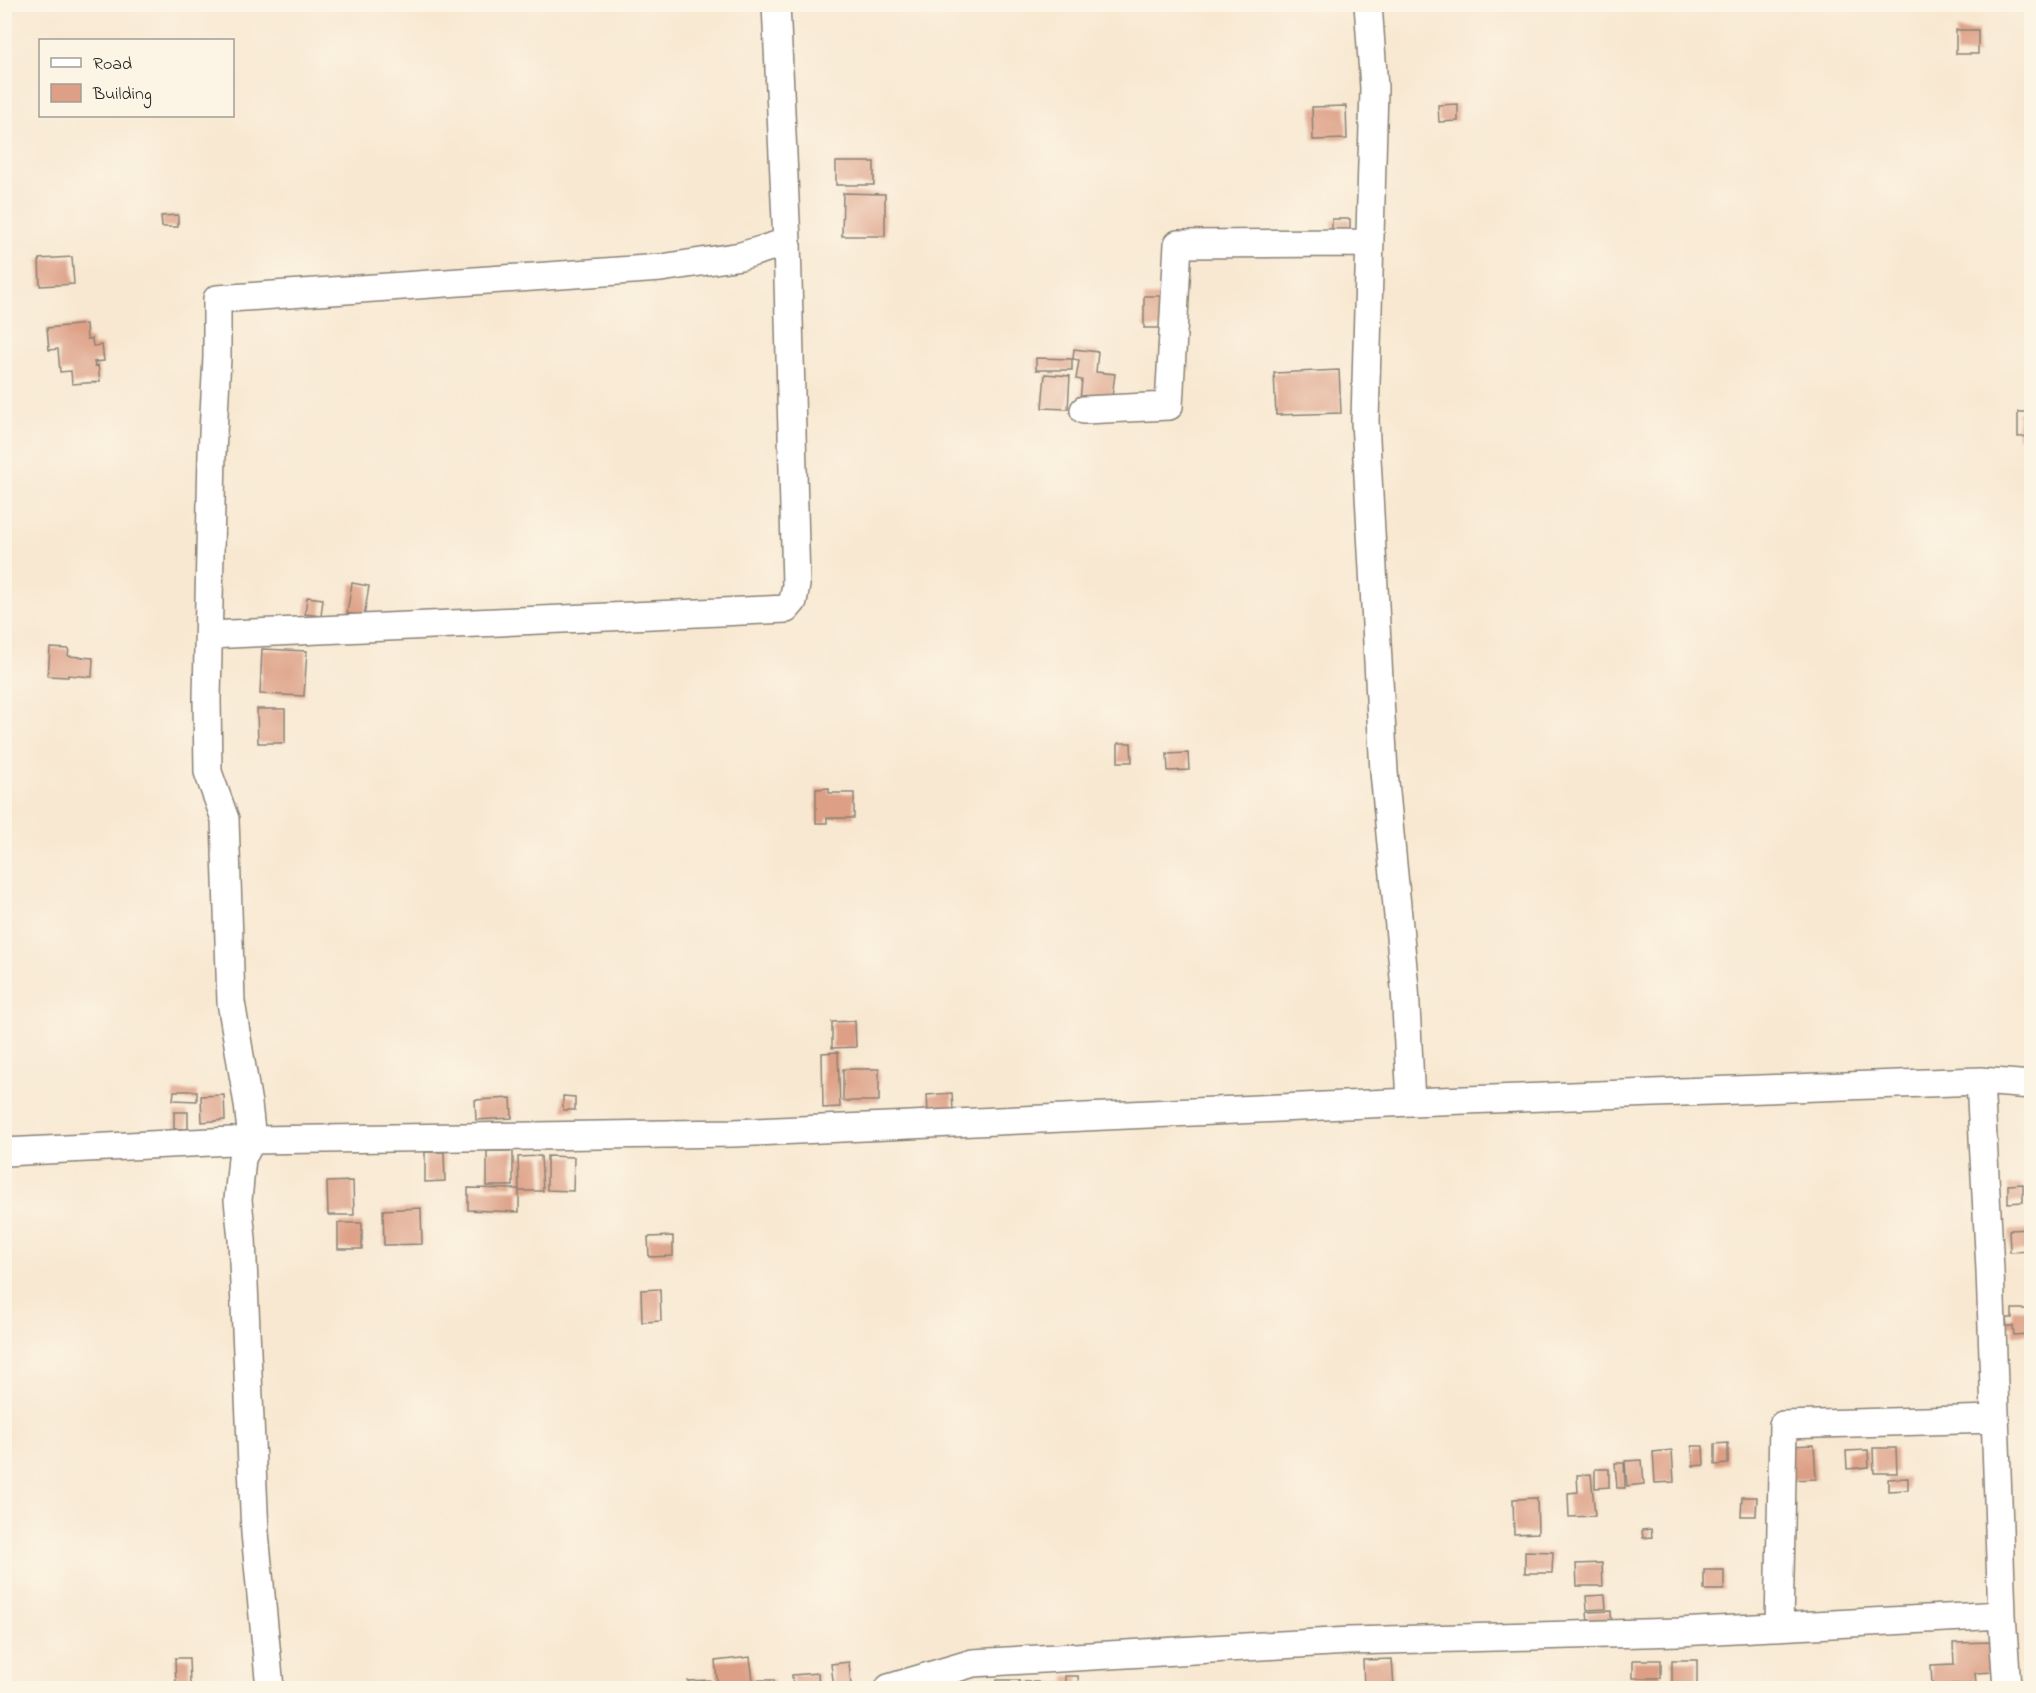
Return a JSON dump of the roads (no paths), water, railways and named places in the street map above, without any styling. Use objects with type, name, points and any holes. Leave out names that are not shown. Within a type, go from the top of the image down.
[{"type":"street","points":[[208,635],[786,609],[793,601],[796,585],[787,242],[776,4]]},
{"type":"street","points":[[1368,4],[1374,88],[1365,421],[1384,772],[1405,988],[1411,1102]]},
{"type":"street","points":[[270,1689],[255,1533],[243,1262],[238,1200],[242,1158],[252,1140],[231,1002],[225,819],[208,772],[208,635],[217,299],[661,268],[741,256],[787,242]]},
{"type":"street","points":[[1084,410],[1169,406],[1178,244],[1370,243]]},
{"type":"street","points":[[1980,1081],[2007,1689]]},
{"type":"street","points":[[4,1152],[252,1140],[734,1133],[1411,1102],[1980,1081],[2031,1085]]},
{"type":"street","points":[[1779,1627],[1783,1425],[1995,1419]]},
{"type":"street","points":[[889,1689],[973,1663],[1349,1641],[1539,1637],[2002,1615]]}]
